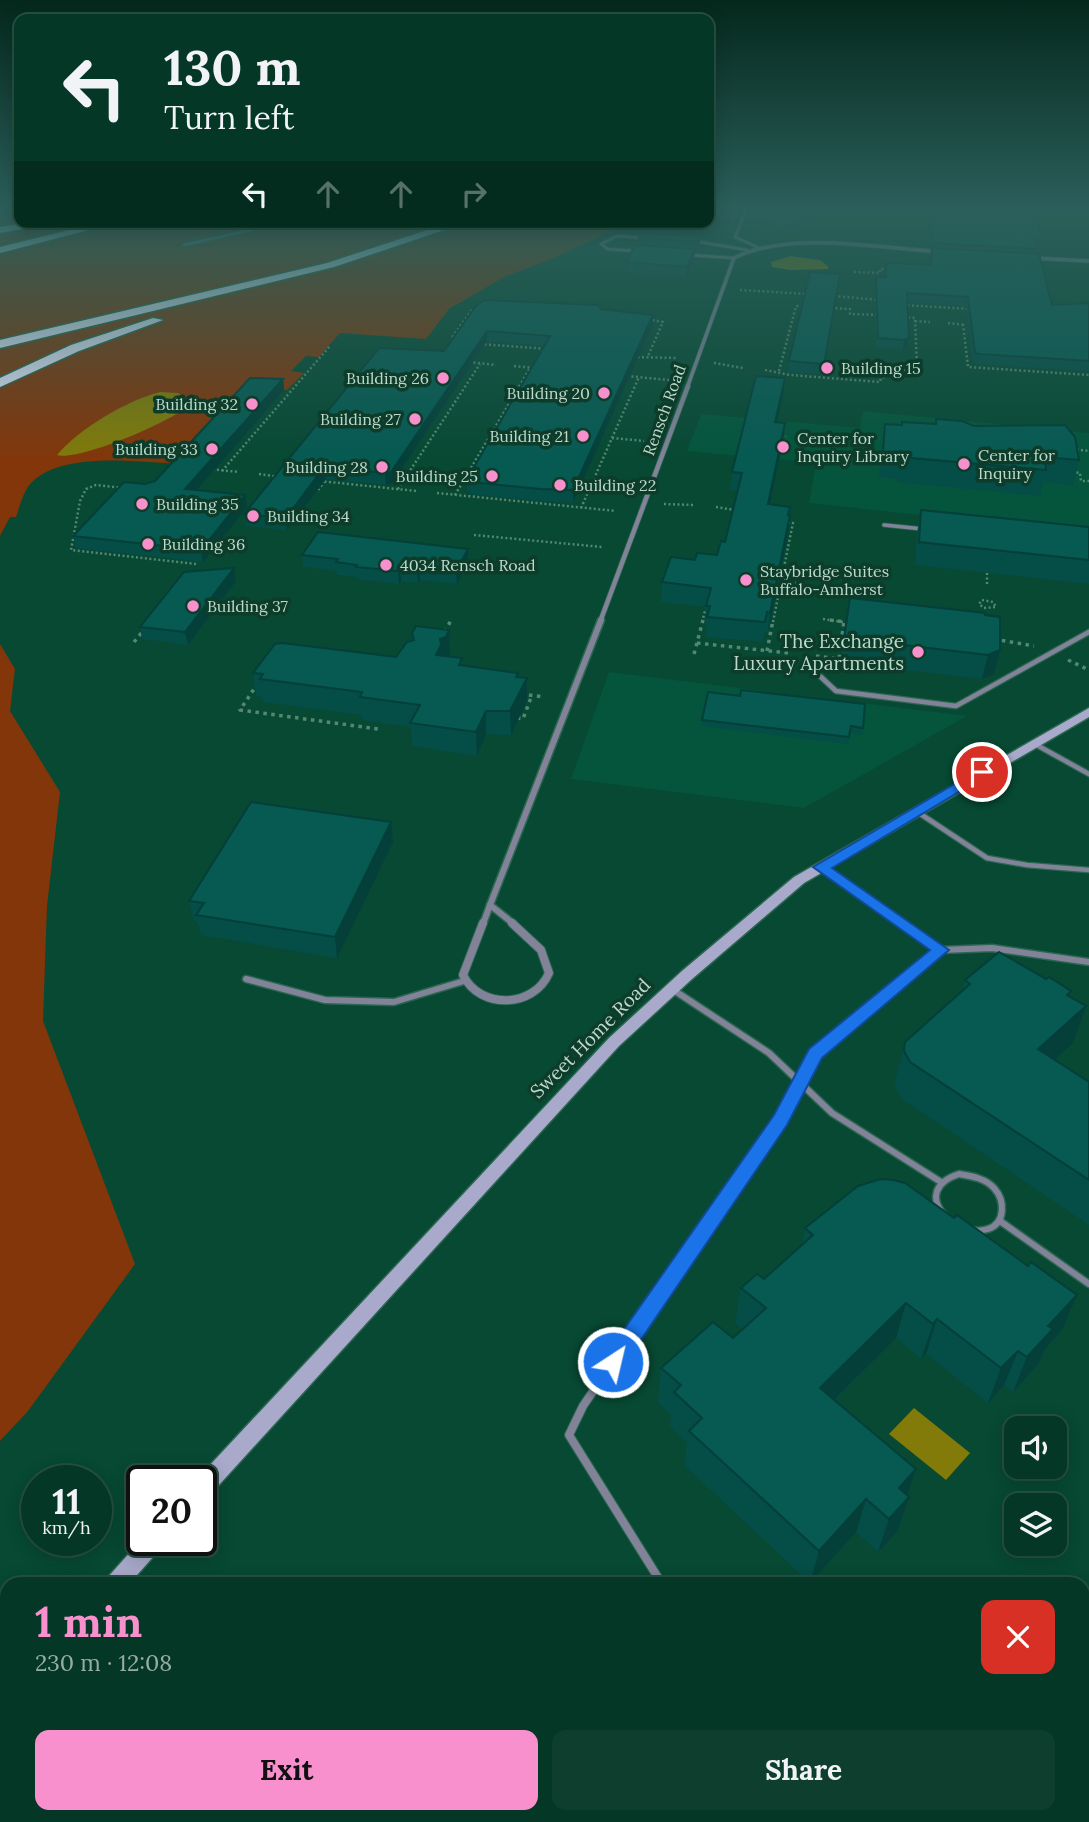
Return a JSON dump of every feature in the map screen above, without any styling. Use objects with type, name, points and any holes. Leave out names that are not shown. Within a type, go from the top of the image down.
[{"type":"highway","points":[[0,344],[221,291]]},
{"type":"highway","points":[[0,383],[96,340],[249,291]]},
{"type":"main road","name":"Sweet Home Road","points":[[217,1473],[614,1042],[672,989],[799,880],[1089,712]]},
{"type":"main road","points":[[121,1577],[140,1556]]},
{"type":"street","name":"Rensch Road","points":[[464,981],[463,975],[489,904],[636,529],[722,291]]},
{"type":"street","points":[[464,981],[471,992],[504,999],[522,998],[541,991],[550,978],[544,953],[489,904]]},
{"type":"lane","points":[[884,525],[925,529]]},
{"type":"lane","points":[[821,677],[836,691],[956,706],[1089,632]]},
{"type":"lane","points":[[1033,743],[1089,774]]},
{"type":"lane","points":[[916,811],[988,858],[1027,865],[1089,870]]},
{"type":"lane","points":[[821,867],[941,950],[992,948],[1089,962]]},
{"type":"lane","points":[[658,1577],[569,1435],[583,1406],[780,1120],[816,1054],[941,950]]},
{"type":"lane","points":[[246,979],[325,1000],[394,1002],[464,981]]},
{"type":"lane","points":[[672,989],[769,1053],[832,1112],[941,1182]]},
{"type":"lane","points":[[970,1175],[991,1184],[1001,1195],[1005,1207],[1000,1221],[994,1227],[981,1230],[965,1229],[951,1222],[941,1213],[936,1202],[936,1191],[941,1182],[949,1177],[970,1175]]},
{"type":"lane","points":[[1000,1221],[1089,1284]]},
{"type":"path","points":[[756,291],[816,295]]},
{"type":"path","points":[[829,296],[880,299],[880,304]]},
{"type":"path","points":[[893,304],[973,309]]},
{"type":"path","points":[[779,371],[796,306],[810,306]]},
{"type":"path","points":[[481,307],[471,311],[450,339],[550,350]]},
{"type":"path","points":[[823,307],[850,309],[850,314],[889,316]]},
{"type":"path","points":[[637,316],[663,322],[648,356]]},
{"type":"path","points":[[765,370],[790,375],[880,382],[881,378],[916,367],[915,318],[902,317]]},
{"type":"path","points":[[915,321],[930,322]]},
{"type":"path","points":[[948,323],[968,326]]},
{"type":"path","points":[[963,324],[968,367],[1089,375]]},
{"type":"path","points":[[222,471],[330,346]]},
{"type":"path","points":[[631,357],[678,358]]},
{"type":"path","points":[[467,362],[496,365]]},
{"type":"path","points":[[398,489],[481,363]]},
{"type":"path","points":[[714,363],[743,368]]},
{"type":"path","points":[[514,366],[543,369]]},
{"type":"path","points":[[455,495],[530,368]]},
{"type":"path","points":[[625,376],[669,380]]},
{"type":"path","points":[[581,508],[639,377]]},
{"type":"path","points":[[506,408],[518,410]]},
{"type":"path","points":[[612,438],[644,441]]},
{"type":"path","points":[[483,447],[496,448]]},
{"type":"path","points":[[1067,449],[1089,451]]},
{"type":"path","points":[[276,476],[285,466]]},
{"type":"path","points":[[198,468],[239,472]]},
{"type":"path","points":[[1071,472],[1080,472],[1081,481],[1089,481]]},
{"type":"path","points":[[259,474],[288,478]]},
{"type":"path","points":[[313,480],[416,491]]},
{"type":"path","points":[[318,490],[325,481]]},
{"type":"path","points":[[124,488],[96,485],[86,489],[80,501],[71,551],[197,565],[189,574]]},
{"type":"path","points":[[437,493],[615,512]]},
{"type":"path","points":[[664,505],[693,505]]},
{"type":"path","points":[[716,508],[735,509],[733,516]]},
{"type":"path","points":[[781,522],[793,523],[782,577]]},
{"type":"path","points":[[474,536],[602,546],[611,549]]},
{"type":"path","points":[[987,573],[987,584]]},
{"type":"path","points":[[795,583],[801,584]]},
{"type":"path","points":[[767,651],[780,587]]},
{"type":"path","points":[[988,598],[997,606],[987,611],[979,603],[988,598]]},
{"type":"path","points":[[694,654],[705,611]]},
{"type":"path","points":[[816,656],[839,659],[845,622],[823,619]]},
{"type":"path","points":[[441,639],[451,620]]},
{"type":"path","points":[[134,642],[150,622]]},
{"type":"path","points":[[988,638],[1027,643],[1043,649]]},
{"type":"path","points":[[739,648],[741,639]]},
{"type":"path","points":[[732,647],[733,640]]},
{"type":"path","points":[[697,643],[789,653]]},
{"type":"path","points":[[1061,657],[1089,670]]},
{"type":"path","points":[[269,683],[259,681],[240,710],[378,729]]},
{"type":"path","points":[[257,685],[263,686]]},
{"type":"path","points":[[520,694],[544,697]]},
{"type":"path","points":[[517,718],[523,719],[532,695]]},
{"type":"shaded area","points":[[0,291],[480,291],[449,309],[426,339],[340,333],[319,357],[306,356],[291,371],[304,373],[287,390],[252,387],[180,464],[82,462],[46,472],[29,486],[16,517],[10,517],[0,536]]},
{"type":"shaded area","points":[[160,392],[178,393],[193,402],[168,419],[127,438],[84,452],[57,455],[77,435],[104,417]]},
{"type":"shaded area","points":[[863,411],[1089,433],[1089,533],[809,503],[816,463],[687,451],[701,414],[860,428]]},
{"type":"shaded area","points":[[0,644],[15,669],[10,711],[60,792],[47,906],[43,1021],[135,1264],[28,1411],[0,1441]]},
{"type":"shaded area","points":[[609,672],[967,716],[804,808],[571,779]]},
{"type":"shaded area","points":[[914,1408],[970,1453],[946,1480],[889,1434]]},
{"type":"building","points":[[806,291],[837,291],[824,364],[789,361]]},
{"type":"building","points":[[876,291],[1048,291],[1052,305],[1089,303],[1089,361],[975,353],[968,297],[907,293],[909,338],[878,338]]},
{"type":"building","points":[[484,300],[598,305],[601,309],[653,315],[573,490],[470,482],[471,480],[467,479],[550,336],[487,331],[391,472],[324,467],[286,518],[244,514],[379,348],[444,351],[475,307]]},
{"type":"building","points":[[756,376],[785,378],[775,422],[785,423],[768,504],[790,507],[770,613],[767,612],[765,622],[707,617],[710,606],[706,606],[711,588],[662,582],[671,557],[695,560],[697,553],[717,555],[721,541],[725,542],[742,473],[732,472]]},
{"type":"building","points":[[250,378],[283,379],[185,489],[245,495],[201,550],[73,536],[124,482],[145,484],[155,481]]},
{"type":"building","points":[[936,419],[962,421],[974,426],[1065,425],[1075,437],[1079,460],[1045,457],[1046,470],[901,457],[902,454],[883,452],[885,424],[936,424]]},
{"type":"building","points":[[921,510],[1089,527],[1089,560],[919,542]]},
{"type":"building","points":[[318,532],[468,549],[456,571],[419,568],[417,571],[398,571],[356,567],[357,565],[336,562],[338,559],[302,555]]},
{"type":"building","name":"Building 37","points":[[234,568],[185,632],[140,627],[184,572]]},
{"type":"building","points":[[850,598],[1000,617],[1000,650],[988,655],[844,638]]},
{"type":"building","points":[[416,626],[449,630],[446,637],[440,639],[441,645],[436,655],[462,658],[459,665],[518,673],[516,677],[527,678],[510,711],[486,711],[476,732],[410,723],[420,705],[360,697],[362,692],[260,679],[263,674],[253,673],[275,644],[282,643],[396,657],[407,642],[414,640],[412,633]]},
{"type":"building","points":[[741,690],[865,704],[863,728],[851,726],[849,737],[702,720],[708,692],[740,696]]},
{"type":"building","points":[[251,802],[391,822],[335,937],[196,915],[204,903],[189,901]]},
{"type":"building","points":[[999,952],[1046,979],[1049,977],[1071,991],[1067,995],[1086,1006],[1038,1049],[1089,1082],[1089,1180],[910,1062],[904,1051],[905,1042],[970,984],[965,980]]},
{"type":"building","points":[[881,1179],[905,1183],[954,1218],[957,1215],[1028,1266],[1031,1262],[1077,1295],[1048,1326],[1053,1329],[1027,1357],[1018,1351],[1001,1368],[937,1319],[933,1324],[906,1303],[820,1388],[916,1469],[899,1488],[909,1497],[889,1519],[866,1499],[819,1551],[689,1431],[702,1418],[674,1392],[681,1385],[661,1368],[713,1322],[733,1338],[766,1308],[741,1288],[757,1274],[764,1279],[813,1235],[805,1228],[858,1186]]},
{"type":"place","name":"Building 15","points":[[827,368]]},
{"type":"place","name":"Building 26","points":[[443,378]]},
{"type":"place","name":"Building 20","points":[[604,393]]},
{"type":"place","name":"Building 32","points":[[252,404]]},
{"type":"place","name":"Building 27","points":[[415,419]]},
{"type":"place","name":"Building 21","points":[[583,436]]},
{"type":"place","name":"Center for Inquiry Library","points":[[783,447]]},
{"type":"place","name":"Building 33","points":[[212,449]]},
{"type":"place","name":"Center for Inquiry","points":[[964,464]]},
{"type":"place","name":"Building 28","points":[[382,467]]},
{"type":"place","name":"Building 25","points":[[492,476]]},
{"type":"place","name":"Building 22","points":[[560,485]]},
{"type":"place","name":"Building 35","points":[[142,504]]},
{"type":"place","name":"Building 34","points":[[253,516]]},
{"type":"place","name":"Building 36","points":[[148,544]]},
{"type":"place","name":"4034 Rensch Road","points":[[386,565]]},
{"type":"place","name":"Staybridge Suites Buffalo-Amherst","points":[[746,580]]},
{"type":"place","name":"Building 37","points":[[193,606]]},
{"type":"place","name":"The Exchange Luxury Apartments","points":[[918,652]]},
{"type":"route","points":[[613,1362],[780,1120],[816,1054],[941,950],[821,867],[982,772]]}]
